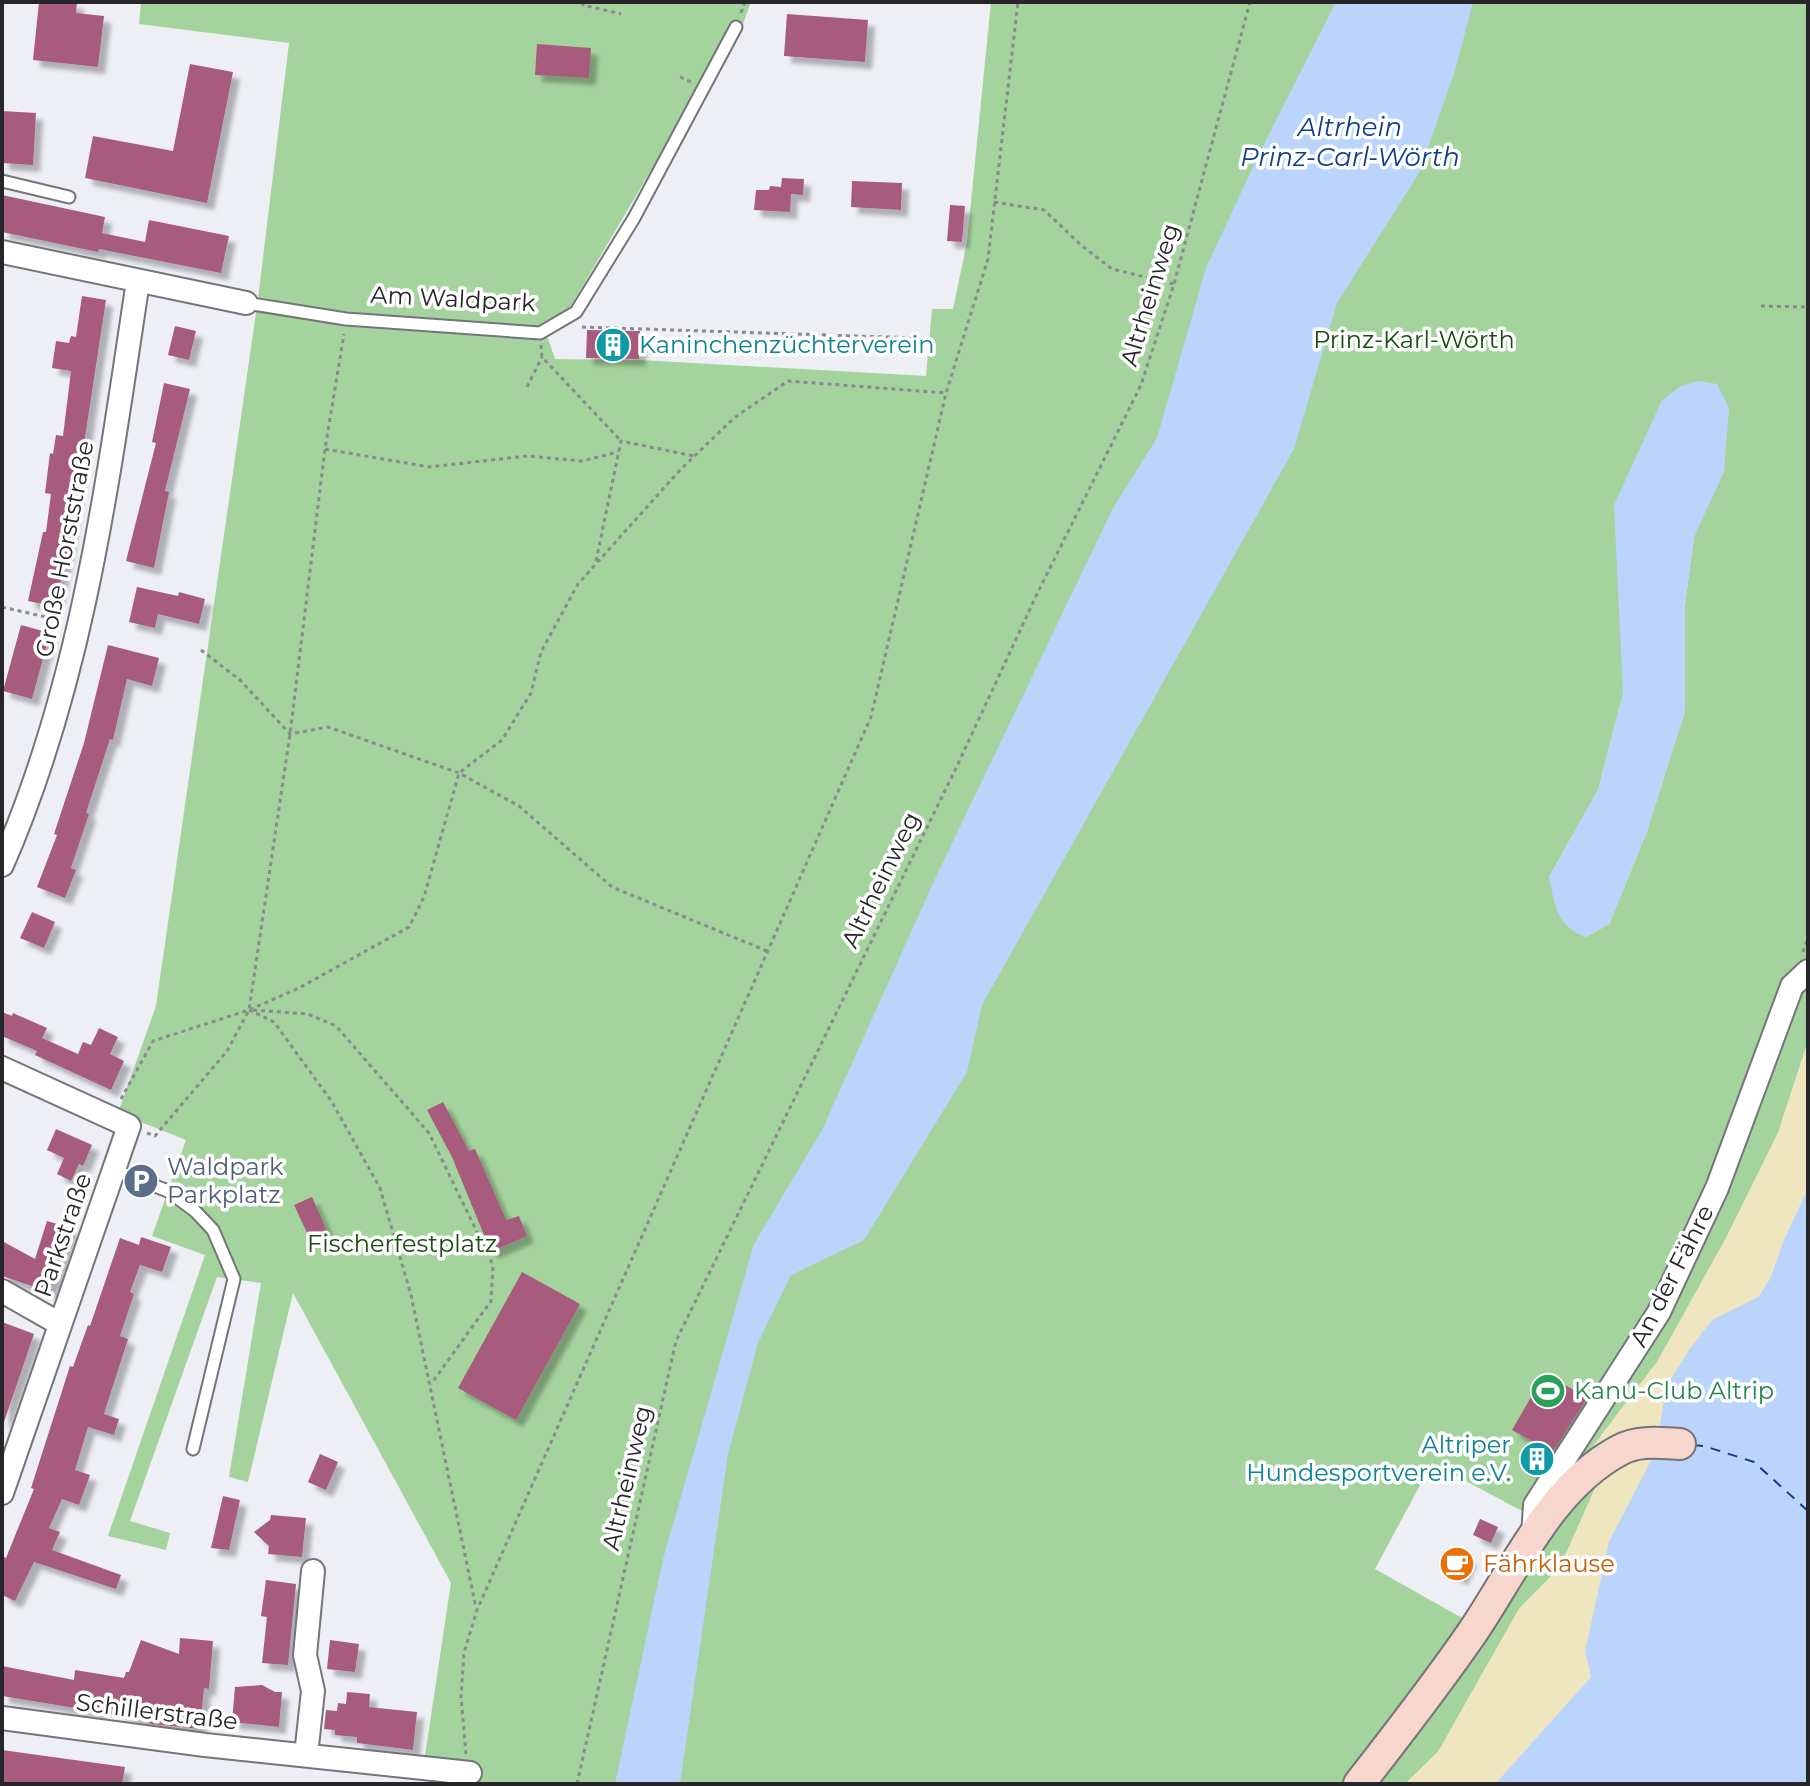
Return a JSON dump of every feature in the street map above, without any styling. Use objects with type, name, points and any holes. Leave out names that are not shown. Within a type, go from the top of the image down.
[{"type":"street","name":"Am Waldpark","points":[[2,252],[246,303]]},
{"type":"street","name":"Große Horststraße","points":[[2,865],[28,805],[82,620],[102,517],[138,281]]},
{"type":"street","name":"An der Fähre","points":[[1359,1784],[1424,1701],[1533,1538],[1535,1505],[1659,1312],[1717,1188],[1800,979]]},
{"type":"street","points":[[2,1068],[120,1122]]},
{"type":"street","name":"Parkstraße","points":[[2,1493],[113,1170],[120,1122]]},
{"type":"street","points":[[2,1291],[60,1324]]},
{"type":"street","points":[[1533,1538],[1550,1513],[1589,1471],[1623,1448],[1665,1443]]},
{"type":"street","points":[[306,1755],[313,1691],[305,1655],[313,1571]]},
{"type":"street","name":"Schillerstraße","points":[[2,1718],[306,1755],[470,1779]]},
{"type":"lane","name":"Am Waldpark","points":[[246,303],[346,319],[540,333],[553,326],[576,312],[641,205],[736,27]]},
{"type":"lane","points":[[2,181],[69,197]]},
{"type":"lane","points":[[113,1170],[168,1191],[195,1211],[213,1230],[234,1279],[193,1449]]},
{"type":"path","points":[[584,2],[583,5],[621,14]]},
{"type":"path","points":[[470,1779],[461,1697],[464,1653],[477,1610],[871,717],[946,393],[988,259],[1018,2]]},
{"type":"path","name":"Altrheinweg","points":[[577,1784],[676,1341],[1141,385],[1174,284],[1250,2]]},
{"type":"path","points":[[994,202],[1044,210],[1112,269],[1174,284]]},
{"type":"path","points":[[1761,306],[1808,307]]},
{"type":"path","points":[[346,319],[325,449],[290,734],[249,1010],[227,1051],[155,1136],[120,1122],[153,1041],[249,1010],[299,988],[409,927],[424,897],[459,773],[502,740],[531,693],[541,652],[578,584],[694,456],[734,418],[788,381],[946,393]]},
{"type":"path","points":[[553,326],[918,338]]},
{"type":"path","points":[[527,387],[542,357],[540,333]]},
{"type":"path","points":[[542,357],[621,441],[694,456]]},
{"type":"path","points":[[596,563],[621,441]]},
{"type":"path","points":[[325,449],[429,467],[527,456],[582,461],[618,452]]},
{"type":"path","points":[[2,607],[70,623],[82,620]]},
{"type":"path","points":[[201,650],[240,680],[290,734]]},
{"type":"path","points":[[290,734],[328,727],[459,773],[519,806],[612,887],[767,951]]},
{"type":"path","points":[[249,1010],[274,1022],[283,1033],[332,1102],[380,1188],[411,1295],[477,1610]]},
{"type":"path","points":[[249,1010],[308,1014],[336,1026],[429,1133],[493,1265],[491,1301],[431,1384]]},
{"type":"green space","points":[[141,2],[751,2],[741,29],[702,105],[690,104],[571,306],[544,327],[555,359],[639,360],[926,376],[932,309],[953,309],[967,242],[991,2],[1808,2],[1808,1041],[1778,1133],[1726,1238],[1667,1345],[1581,1462],[1553,1494],[1556,1455],[1522,1511],[1432,1463],[1375,1569],[1471,1623],[1352,1784],[475,1784],[476,1768],[424,1762],[451,1583],[293,1293],[248,1482],[229,1477],[261,1283],[217,1277],[130,1521],[170,1533],[166,1550],[108,1536],[205,1255],[152,1236],[186,1140],[118,1113],[156,1006],[258,299],[289,43],[139,24]],"holes":[[[1700,523],[1694,537],[1685,604],[1685,711],[1646,834],[1609,924],[1586,937],[1549,877],[1598,790],[1623,694]]]},
{"type":"green space","points":[[1597,1484],[1560,1567],[1519,1609],[1438,1752],[1405,1784],[1368,1784],[1555,1518]]},
{"type":"sand","points":[[1808,1041],[1808,1188],[1770,1279],[1758,1297],[1739,1308],[1658,1430],[1581,1462],[1657,1362],[1726,1238],[1778,1133]]},
{"type":"sand","points":[[1656,1451],[1585,1651],[1591,1677],[1495,1784],[1405,1784],[1438,1752],[1519,1609],[1560,1567],[1597,1484],[1612,1469]]},
{"type":"water","name":"Altrhein Prinz-Carl-Wörth","points":[[1336,2],[1473,2],[1455,71],[1419,173],[1337,303],[1294,449],[982,1005],[967,1072],[864,1240],[791,1275],[758,1343],[728,1454],[680,1784],[615,1784],[663,1559],[754,1244],[822,1130],[934,881],[1113,508],[1157,438],[1206,268],[1260,152]]},
{"type":"water","points":[[1699,381],[1717,384],[1729,408],[1724,472],[1694,537],[1685,604],[1685,711],[1646,834],[1609,924],[1586,937],[1568,927],[1558,913],[1549,877],[1598,790],[1623,694],[1614,505],[1662,400],[1681,386]]},
{"type":"water","points":[[1808,1188],[1808,1784],[1495,1784],[1591,1677],[1585,1651],[1609,1542],[1656,1451],[1666,1387],[1712,1320],[1758,1297],[1770,1279]]},
{"type":"building","points":[[39,2],[77,2],[76,13],[104,16],[98,67],[33,60]]},
{"type":"building","points":[[787,14],[868,20],[865,62],[784,56]]},
{"type":"building","points":[[537,44],[591,48],[589,78],[535,75]]},
{"type":"building","points":[[190,64],[233,72],[207,203],[85,178],[93,136],[173,151]]},
{"type":"building","points":[[2,111],[36,113],[33,165],[2,163]]},
{"type":"building","points":[[782,178],[804,179],[803,195],[791,194],[790,212],[754,210],[756,190],[781,187]]},
{"type":"building","points":[[852,181],[902,183],[901,210],[851,207]]},
{"type":"building","points":[[2,195],[105,217],[102,233],[145,242],[149,220],[229,236],[221,273],[2,232]]},
{"type":"building","points":[[950,205],[965,206],[962,242],[947,241]]},
{"type":"building","points":[[82,296],[106,300],[69,542],[57,599],[54,599],[52,606],[28,601],[43,532],[46,532],[51,494],[45,493],[50,453],[53,454],[56,435],[63,436],[71,371],[52,368],[56,341],[69,343],[71,336],[76,337]]},
{"type":"building","points":[[175,326],[196,331],[189,360],[168,355]]},
{"type":"building","name":"Kaninchenzüchterverein","points":[[587,330],[640,331],[639,359],[586,358]]},
{"type":"building","points":[[164,383],[190,389],[165,491],[169,492],[154,568],[126,561],[156,443],[152,442]]},
{"type":"building","points":[[137,587],[205,599],[199,624],[158,614],[155,628],[129,622]]},
{"type":"building","points":[[21,625],[50,633],[32,699],[3,691]]},
{"type":"building","points":[[108,645],[159,658],[152,686],[127,679],[113,740],[110,739],[86,813],[89,814],[71,868],[76,870],[65,898],[37,887],[57,835],[54,834],[84,743]]},
{"type":"building","points":[[32,912],[55,922],[44,948],[20,938]]},
{"type":"building","points":[[2,1012],[12,1016],[13,1013],[47,1028],[42,1038],[78,1054],[83,1042],[91,1045],[99,1028],[118,1037],[110,1054],[124,1061],[111,1090],[2,1036]]},
{"type":"building","points":[[443,1102],[469,1151],[475,1149],[506,1220],[519,1216],[527,1236],[491,1252],[452,1157],[427,1110]]},
{"type":"building","points":[[56,1129],[92,1145],[83,1166],[79,1164],[71,1181],[57,1174],[64,1158],[47,1150]]},
{"type":"building","points":[[312,1197],[327,1231],[310,1239],[294,1205]]},
{"type":"building","points":[[47,1221],[71,1228],[50,1292],[2,1276],[2,1241],[35,1259]]},
{"type":"building","points":[[141,1237],[171,1247],[162,1272],[140,1265],[130,1292],[134,1294],[120,1336],[128,1339],[104,1414],[119,1419],[114,1435],[88,1427],[75,1470],[90,1475],[79,1505],[62,1499],[49,1528],[60,1532],[52,1550],[121,1575],[116,1589],[34,1562],[15,1601],[2,1595],[2,1556],[6,1558],[34,1489],[31,1488],[70,1366],[73,1367],[90,1326],[120,1238],[139,1245]]},
{"type":"building","points":[[522,1272],[580,1304],[516,1420],[458,1388]]},
{"type":"building","points":[[2,1322],[34,1334],[4,1422],[2,1421]]},
{"type":"building","points":[[1545,1373],[1587,1398],[1538,1475],[1519,1464],[1532,1441],[1512,1430]]},
{"type":"building","points":[[320,1454],[338,1462],[326,1490],[308,1482]]},
{"type":"building","points":[[223,1496],[240,1500],[229,1550],[211,1548]]},
{"type":"building","points":[[271,1515],[306,1518],[302,1557],[268,1554],[269,1546],[254,1532],[270,1520]]},
{"type":"building","points":[[1480,1519],[1498,1527],[1491,1543],[1473,1535]]},
{"type":"building","name":"Fährklause","points":[[1453,1551],[1470,1558],[1461,1578],[1444,1570]]},
{"type":"building","points":[[266,1580],[296,1584],[288,1665],[262,1663],[267,1617],[261,1616]]},
{"type":"building","points":[[180,1638],[213,1641],[209,1689],[204,1688],[200,1729],[152,1724],[100,1705],[99,1712],[2,1696],[2,1666],[74,1680],[75,1670],[124,1678],[141,1640],[179,1654]]},
{"type":"building","points":[[330,1640],[359,1644],[355,1672],[327,1669]]},
{"type":"building","points":[[262,1685],[282,1692],[279,1727],[232,1722],[235,1687]]},
{"type":"building","points":[[347,1692],[370,1694],[369,1707],[417,1712],[413,1750],[357,1743],[357,1737],[335,1735],[335,1730],[324,1729],[326,1710],[337,1711],[338,1703],[346,1704]]},
{"type":"building","points":[[2,1750],[125,1767],[122,1784],[2,1784]]},
{"type":"ferry route","points":[[1693,1445],[1754,1462],[1808,1511]]},
{"type":"place","name":"Kaninchenzüchterverein","points":[[613,345]]},
{"type":"place","name":"Waldpark Parkplatz","points":[[141,1181]]},
{"type":"place","name":"Kanu-Club Altrip","points":[[1548,1391]]},
{"type":"place","name":"Altriper Hundesportverein e.V.","points":[[1537,1459]]},
{"type":"place","name":"Fährklause","points":[[1457,1564]]},
{"type":"park label","name":"Prinz-Karl-Wörth","points":[[1414,340]]},
{"type":"park label","name":"Fischerfestplatz","points":[[402,1244]]}]
